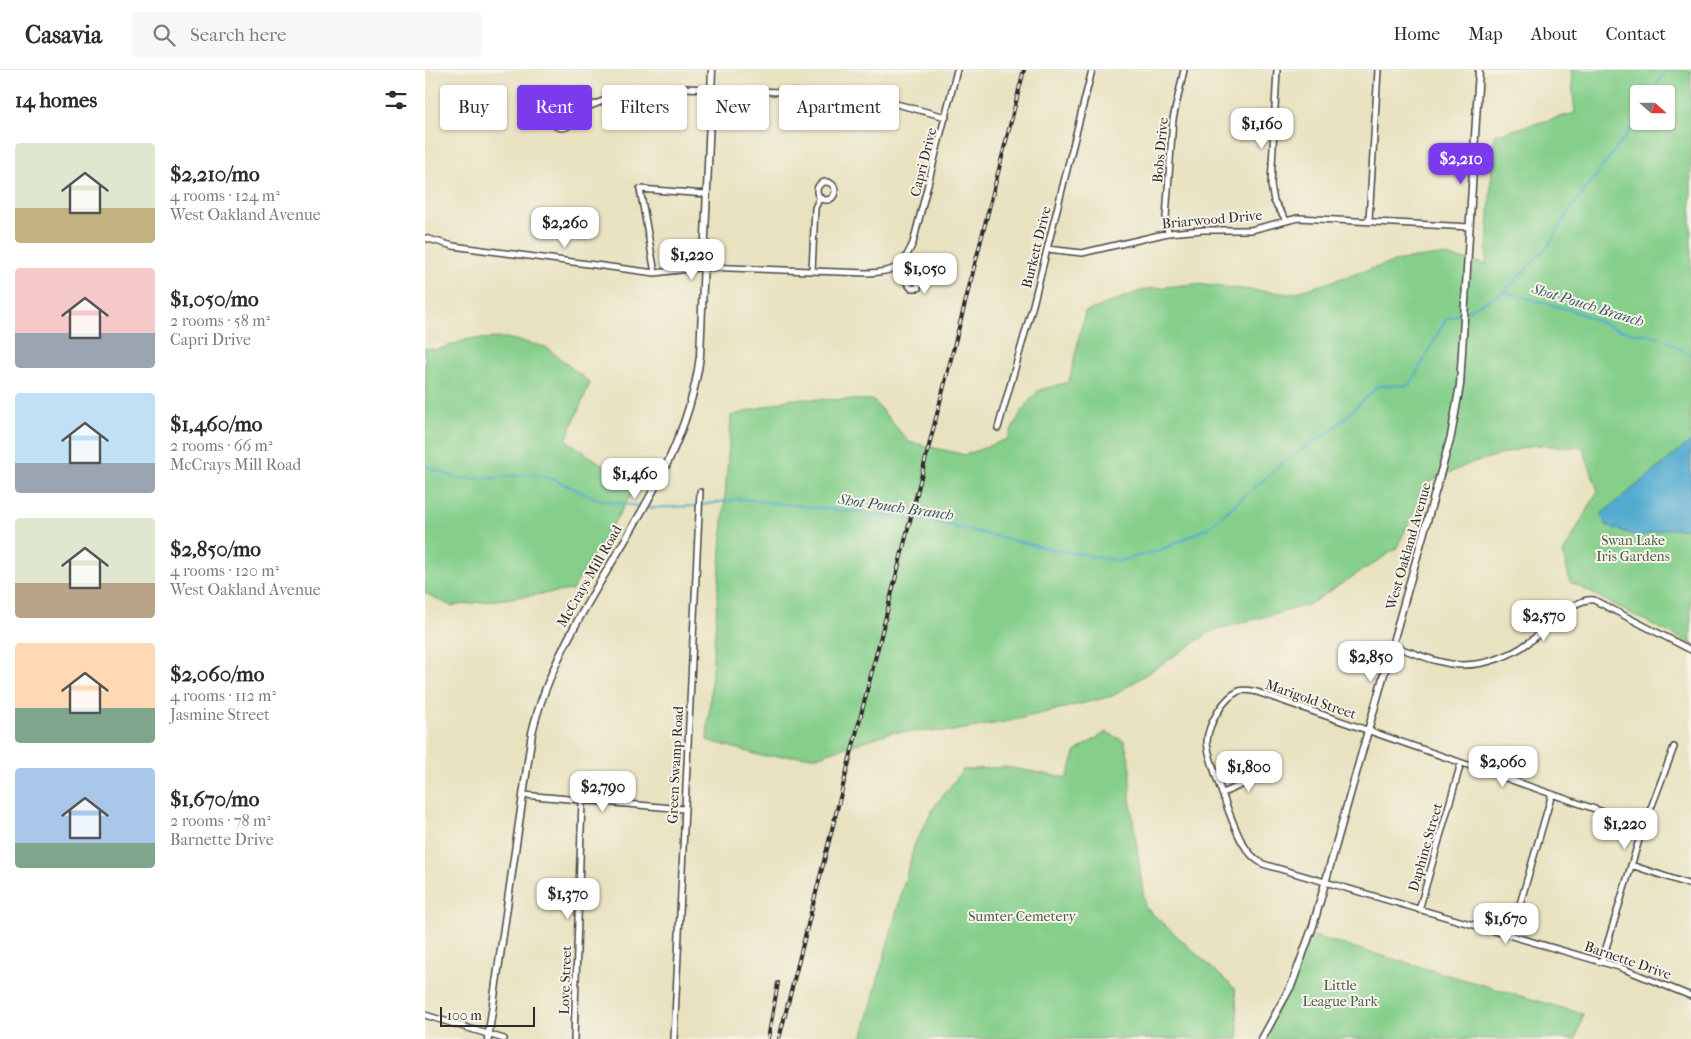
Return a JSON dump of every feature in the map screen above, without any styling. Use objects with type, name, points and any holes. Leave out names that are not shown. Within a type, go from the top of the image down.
[{"type":"street","name":"McCrays Mill Road","points":[[710,85],[712,70]]},
{"type":"street","name":"Capri Drive","points":[[896,269],[905,259],[917,232],[957,70]]},
{"type":"street","name":"Burkett Drive","points":[[999,428],[1092,70]]},
{"type":"street","name":"Bobs Drive","points":[[1168,233],[1166,218],[1173,119],[1184,70]]},
{"type":"street","points":[[1277,70],[1271,185],[1274,200],[1286,220]]},
{"type":"street","points":[[1369,220],[1378,70]]},
{"type":"street","name":"West Oakland Avenue","points":[[1262,1039],[1300,963],[1325,883],[1453,430],[1458,400],[1464,323],[1479,70]]},
{"type":"street","points":[[592,105],[620,94],[637,90],[697,88]]},
{"type":"street","points":[[769,91],[852,95],[881,100],[946,117]]},
{"type":"street","points":[[566,107],[573,113],[573,120],[567,128],[558,128],[552,121],[553,112],[557,108],[566,107]]},
{"type":"street","name":"McCrays Mill Road","points":[[488,1036],[532,733],[538,708],[552,670],[568,637],[635,522],[674,449],[693,395],[700,356],[708,130]]},
{"type":"street","points":[[655,273],[640,190],[706,194]]},
{"type":"street","points":[[812,271],[815,208],[820,197]]},
{"type":"street","name":"Briarwood Drive","points":[[1047,249],[1082,253],[1168,233],[1203,230],[1243,231],[1286,220],[1308,218],[1470,227]]},
{"type":"street","points":[[425,238],[453,246],[655,273],[704,267],[867,273],[886,272],[896,269],[911,288],[918,288],[919,278],[905,259]]},
{"type":"street","name":"Green Swamp Road","points":[[674,1039],[700,492]]},
{"type":"street","points":[[1393,646],[1451,664],[1478,663],[1520,648],[1575,604],[1591,600],[1691,650]]},
{"type":"street","name":"Marigold Street","points":[[1325,883],[1259,862],[1247,850],[1238,834],[1208,750],[1208,734],[1212,724],[1225,702],[1238,691],[1243,690],[1265,694],[1368,732],[1461,762],[1644,826]]},
{"type":"street","points":[[1601,961],[1644,826],[1674,747]]},
{"type":"street","name":"Daphine Street","points":[[1419,910],[1461,762]]},
{"type":"street","points":[[1223,793],[1266,774]]},
{"type":"street","points":[[1511,935],[1552,794]]},
{"type":"street","points":[[523,795],[684,809]]},
{"type":"street","name":"Love Street","points":[[574,1039],[582,801]]},
{"type":"street","points":[[1631,866],[1691,885]]},
{"type":"street","name":"Barnette Drive","points":[[1325,883],[1601,961],[1653,979],[1691,996]]},
{"type":"street","points":[[425,1015],[488,1036],[504,1039]]},
{"type":"green space","name":"Swan Lake Iris Gardens","points":[[1571,70],[1691,70],[1691,644],[1570,582],[1563,553],[1598,491],[1583,448],[1534,445],[1471,463],[1429,482],[1396,549],[1308,605],[1214,630],[1113,696],[1010,721],[952,731],[892,732],[819,756],[762,756],[707,740],[731,416],[791,399],[873,400],[909,442],[965,455],[1007,439],[1022,410],[1039,390],[1069,382],[1085,312],[1146,289],[1195,284],[1291,294],[1400,260],[1440,255],[1486,264],[1494,135],[1575,113]]},
{"type":"green space","points":[[506,338],[546,347],[590,383],[566,440],[636,487],[572,590],[451,606],[425,593],[425,348],[437,350],[469,339]]},
{"type":"green space","name":"Sumter Cemetery","points":[[1106,732],[1124,741],[1130,762],[1130,798],[1145,907],[1235,989],[1239,1039],[862,1039],[915,843],[934,807],[963,770],[1006,767],[1067,778],[1076,751]]},
{"type":"green space","name":"Little League Park","points":[[1310,935],[1583,1014],[1576,1039],[1262,1039],[1286,994]]},
{"type":"water","points":[[1691,441],[1691,529],[1666,529],[1638,537],[1606,525],[1601,514]]},
{"type":"waterway","points":[[1657,85],[1665,70]]},
{"type":"waterway","points":[[1467,311],[1504,292],[1549,245],[1567,214],[1630,130]]},
{"type":"waterway","name":"Shot Pouch Branch","points":[[1505,292],[1571,310],[1619,330],[1660,337],[1691,355]]},
{"type":"waterway","name":"Shot Pouch Branch","points":[[647,508],[694,506],[741,499],[930,521],[1051,549],[1120,561],[1161,550],[1209,527],[1290,457],[1331,431],[1378,386],[1410,385],[1446,319],[1462,313]]},
{"type":"waterway","name":"Shot Pouch Branch","points":[[425,466],[456,478],[481,479],[532,474],[553,479],[599,500],[642,507]]},
{"type":"railway","points":[[779,1039],[1024,70]]},
{"type":"railway","points":[[768,1039],[778,983]]}]
